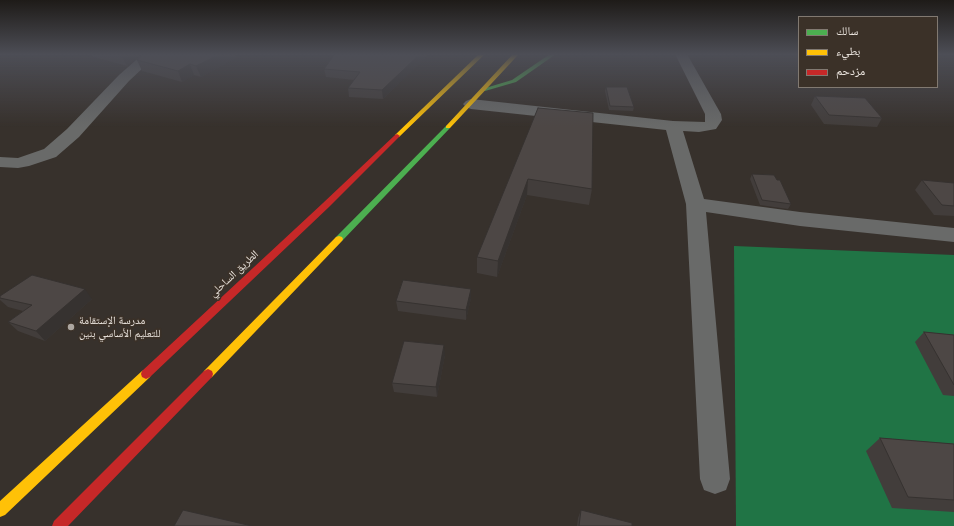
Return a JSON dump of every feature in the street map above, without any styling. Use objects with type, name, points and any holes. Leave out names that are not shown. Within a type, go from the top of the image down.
[{"type":"highway","name":"الطريق الساحلي","points":[[0,510],[326,205],[457,79]]},
{"type":"highway","points":[[59,526],[494,79]]},
{"type":"highway","points":[[485,89],[514,81],[518,79]]},
{"type":"street","points":[[0,162],[29,162],[50,153],[74,133],[124,79]]},
{"type":"street","points":[[471,104],[673,126],[710,126],[714,120],[713,114],[694,79]]},
{"type":"street","points":[[673,126],[696,204],[715,479]]},
{"type":"street","points":[[696,204],[800,219],[954,235]]},
{"type":"green space","points":[[734,246],[954,255],[954,526],[736,526]]},
{"type":"building","points":[[355,79],[394,79],[382,90],[348,88]]},
{"type":"building","points":[[606,87],[627,87],[634,107],[610,106]]},
{"type":"building","points":[[815,96],[865,98],[882,118],[829,115]]},
{"type":"building","points":[[538,108],[593,113],[592,189],[528,179],[498,261],[477,257]]},
{"type":"building","points":[[752,174],[774,175],[777,180],[780,180],[791,204],[762,200]]},
{"type":"building","points":[[922,180],[954,183],[954,206],[942,205]]},
{"type":"building","points":[[32,275],[85,289],[36,331],[8,322],[32,305],[0,298],[0,296]]},
{"type":"building","points":[[403,280],[471,289],[466,310],[396,301]]},
{"type":"building","points":[[924,332],[954,335],[954,385]]},
{"type":"building","points":[[404,341],[444,345],[436,387],[392,383]]},
{"type":"building","points":[[880,438],[954,444],[954,500],[908,497]]},
{"type":"building","points":[[183,510],[252,526],[174,526]]},
{"type":"building","points":[[581,510],[632,523],[632,526],[579,526]]},
{"type":"traffic: fast","points":[[485,89],[514,81],[518,79]]},
{"type":"traffic: fast","points":[[339,239],[448,127]]},
{"type":"traffic: slow","points":[[397,136],[457,79]]},
{"type":"traffic: slow","points":[[448,127],[493,79]]},
{"type":"traffic: slow","points":[[208,374],[339,239]]},
{"type":"traffic: slow","points":[[0,510],[146,374]]},
{"type":"traffic: jam","points":[[146,374],[326,205],[397,136]]},
{"type":"traffic: jam","points":[[59,526],[208,374]]},
{"type":"place","name":"مدرسة اﻹستقامة للتعليم اﻷساسي بنين","points":[[71,327]]}]
